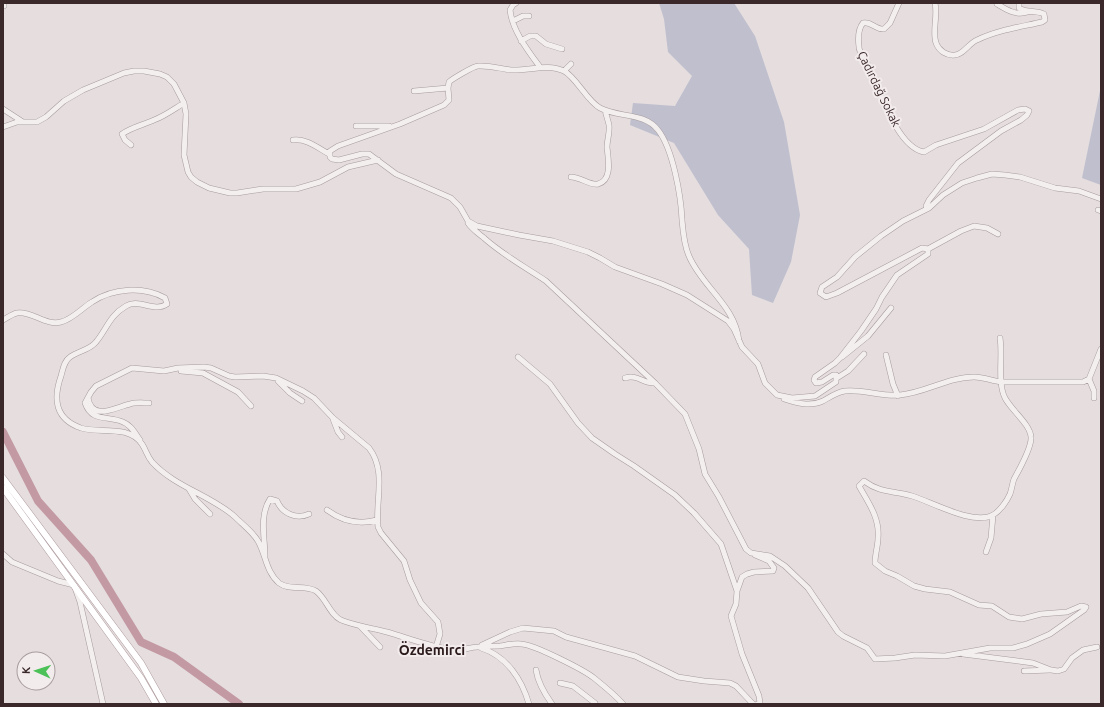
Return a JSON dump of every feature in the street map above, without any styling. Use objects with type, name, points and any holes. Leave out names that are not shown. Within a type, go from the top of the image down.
[{"type":"main road","points":[[3,478],[141,663],[164,704]]},
{"type":"main road","points":[[3,488],[141,678],[156,704]]},
{"type":"street","points":[[516,3],[510,10],[513,21],[521,41],[540,67]]},
{"type":"street","name":"Çadırdağ Sokak","points":[[899,3],[890,22],[884,29],[881,30],[869,23],[863,23],[860,27],[858,37],[859,49],[867,63],[888,111],[912,147],[917,151],[924,152],[936,145],[984,129],[1018,110],[1025,109],[1029,111],[1021,120],[1001,131],[958,163],[937,192],[929,200],[926,206],[927,208]]},
{"type":"street","points":[[935,3],[936,42],[942,50],[951,55],[960,54],[971,43],[993,33],[1042,22],[1045,20],[1044,14],[1041,12],[1029,12],[1022,14],[1016,13],[997,4]]},
{"type":"street","points":[[1019,3],[1020,8],[1029,12]]},
{"type":"street","points":[[513,21],[523,16],[529,16]]},
{"type":"street","points":[[521,41],[530,36],[536,36],[546,44],[562,49]]},
{"type":"street","points":[[564,71],[571,64]]},
{"type":"street","points":[[329,154],[330,151],[336,147],[396,126],[447,103],[449,97],[449,82],[477,66],[514,70],[536,69],[540,67],[554,68],[564,71],[596,106],[605,110],[647,120],[657,128],[664,140],[678,185],[684,238],[688,254],[698,273],[724,304],[731,315],[736,327],[739,341]]},
{"type":"street","points":[[3,127],[16,122],[34,122],[44,119],[61,103],[83,90],[124,73],[141,70],[157,73],[167,77],[174,84],[184,103],[186,114],[184,158],[188,172],[197,182],[213,189],[236,193],[263,189],[296,189],[320,182],[348,167],[378,160]]},
{"type":"street","points":[[414,91],[448,88]]},
{"type":"street","points":[[131,145],[125,140],[122,134],[134,127],[167,114],[184,103]]},
{"type":"street","points":[[3,109],[23,122]]},
{"type":"street","points":[[571,177],[578,178],[593,185],[600,183],[605,179],[608,169],[607,145],[609,129],[605,110]]},
{"type":"street","points":[[356,126],[396,126]]},
{"type":"street","points":[[293,140],[299,139],[329,154],[330,157],[336,160],[366,154],[372,156],[396,174],[451,198],[460,207],[468,224],[474,230],[496,248],[528,270],[546,280],[655,383],[685,414],[699,449],[705,474],[719,497],[746,549],[751,553],[769,561],[774,568],[774,571],[747,574],[742,577],[737,591],[736,604],[731,616],[742,654],[759,696],[760,702],[757,704]]},
{"type":"street","points":[[998,234],[987,228],[974,226],[961,231],[928,249],[922,248],[837,293],[826,297],[820,293],[822,287],[837,277],[855,257],[870,244],[898,224],[929,208],[944,195],[962,184],[992,174],[1005,175],[1020,177],[1055,188],[1079,191],[1101,199]]},
{"type":"street","points":[[466,218],[477,226],[553,241],[588,252],[615,267],[669,286],[693,298],[728,321],[734,329],[744,349],[758,364],[765,383],[783,399],[796,403],[814,404],[839,392],[846,391],[859,391],[898,396],[968,378],[989,379],[1001,382],[1083,382],[1089,379],[1101,349]]},
{"type":"street","points":[[837,378],[836,375],[833,375],[819,383],[814,380],[815,377],[840,358],[861,331],[897,276],[928,254],[928,249]]},
{"type":"street","points":[[3,320],[15,314],[24,313],[48,322],[62,322],[93,301],[105,295],[127,289],[160,295],[165,298],[167,304],[164,306],[159,307],[136,303],[119,311],[107,323],[96,343],[70,357],[66,362],[56,395],[59,410],[64,417],[74,424],[91,430],[116,431],[129,434],[142,444]]},
{"type":"street","points":[[840,358],[848,354],[863,341],[875,329],[891,308]]},
{"type":"street","points":[[751,553],[770,556],[784,566],[808,588],[838,632],[867,648],[875,659],[915,655],[945,656],[990,648],[1013,648],[1050,634],[1084,610],[1086,607],[1081,606],[1067,612],[1041,614],[1022,619],[1009,617],[992,606],[979,605],[950,592],[914,586],[898,576],[885,571],[875,563],[879,537],[878,524],[874,511],[859,486],[864,481],[880,491],[912,496],[960,514],[973,517],[987,517],[993,515],[1007,500],[1013,481],[1023,463],[1032,439],[1028,426],[1010,407],[1004,396],[1001,382],[1002,351],[1000,338]]},
{"type":"street","points":[[777,395],[792,398],[815,396],[834,384],[837,378],[848,371],[864,354]]},
{"type":"street","points":[[886,355],[893,384],[898,396]]},
{"type":"street","points":[[518,357],[550,384],[578,423],[592,438],[675,495],[694,513],[721,544],[737,591]]},
{"type":"street","points":[[436,647],[440,634],[438,622],[421,603],[410,580],[404,561],[381,533],[377,520],[379,473],[373,454],[369,448],[333,418],[314,398],[276,378],[263,376],[235,377],[204,367],[178,368],[164,371],[132,368],[96,386],[85,403],[87,409],[92,414],[99,417],[123,422],[134,430],[147,455],[154,464],[188,488],[218,504],[232,514],[257,540],[264,560],[273,577],[281,585],[303,587],[317,592],[339,619],[436,647],[454,650],[522,644],[534,646],[593,677],[623,704]]},
{"type":"street","points":[[170,370],[196,371],[203,373],[238,392],[251,406]]},
{"type":"street","points":[[625,378],[631,376],[649,384],[655,383]]},
{"type":"street","points":[[276,378],[290,393],[302,401]]},
{"type":"street","points":[[1089,379],[1094,391],[1094,398]]},
{"type":"street","points":[[88,397],[89,404],[93,409],[99,412],[130,404],[149,403]]},
{"type":"street","points":[[333,418],[342,437]]},
{"type":"street","points":[[188,488],[195,499],[210,514]]},
{"type":"street","points":[[264,560],[263,518],[270,499],[277,501],[279,507],[290,514],[302,517],[309,514]]},
{"type":"street","points":[[327,510],[344,520],[371,522],[377,520]]},
{"type":"street","points":[[986,552],[991,538],[993,515]]},
{"type":"street","points":[[3,554],[12,562],[58,581],[74,585],[80,602],[103,704]]},
{"type":"street","points":[[360,626],[380,647]]},
{"type":"street","points":[[477,647],[523,628],[554,631],[566,638],[627,653],[678,677],[730,683],[736,686],[753,704]]},
{"type":"street","points":[[477,647],[489,650],[509,666],[524,688],[529,704]]},
{"type":"street","points":[[1024,671],[1064,669],[1072,658],[1082,650],[1097,647]]},
{"type":"street","points":[[958,654],[1033,663],[1051,670]]},
{"type":"street","points":[[536,670],[538,682],[544,694],[552,704]]},
{"type":"street","points":[[560,683],[573,686],[596,704]]},
{"type":"street","points":[[588,704],[589,702],[596,704]]},
{"type":"shaded area","points":[[659,3],[734,3],[755,36],[784,122],[800,215],[791,262],[773,303],[752,295],[749,249],[718,215],[674,143],[630,125],[633,103],[675,106],[692,76],[668,52],[664,19]]},
{"type":"shaded area","points":[[1101,86],[1101,185],[1082,178]]},
{"type":"waterway","points":[[3,432],[38,501],[91,560],[141,642],[174,657],[239,704]]},
{"type":"district","name":"Özdemirci","points":[[432,650]]}]
